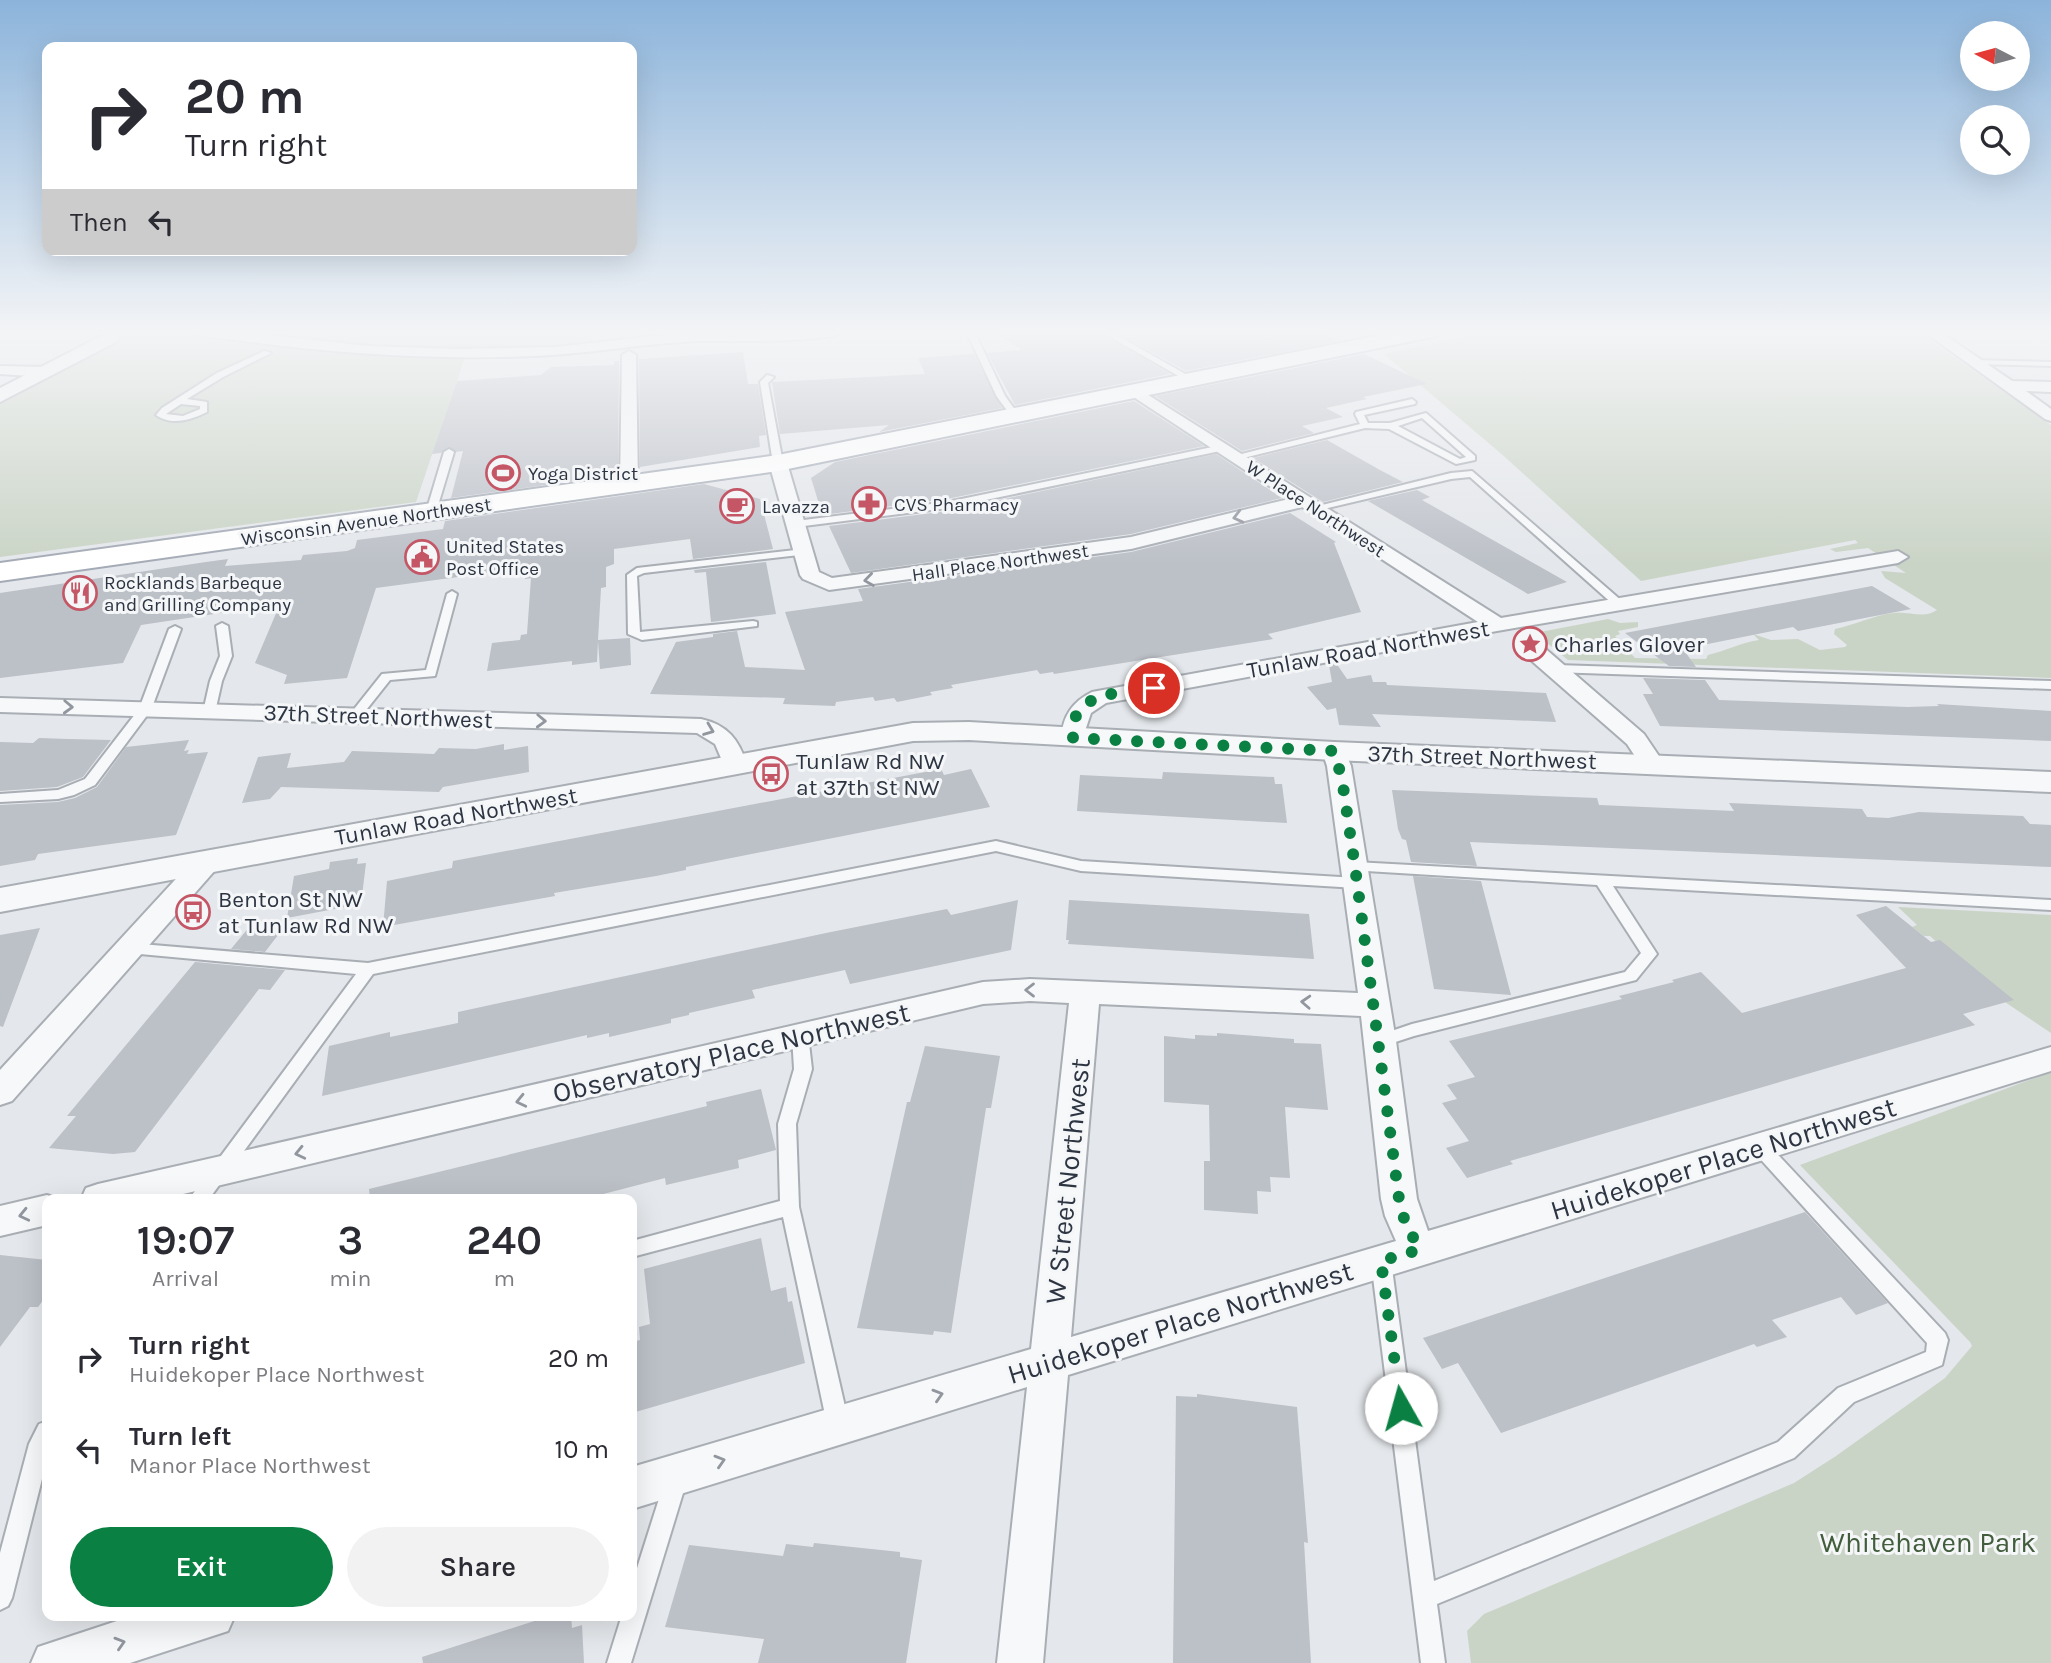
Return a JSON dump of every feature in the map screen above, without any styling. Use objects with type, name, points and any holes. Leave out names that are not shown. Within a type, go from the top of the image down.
[{"type":"main road","name":"Wisconsin Avenue Northwest","points":[[0,572],[778,463],[1046,409]]},
{"type":"street","points":[[629,485],[630,409]]},
{"type":"street","name":"W Place Northwest","points":[[1161,409],[1497,625]]},
{"type":"street","name":"Hall Place Northwest","points":[[778,463],[810,575],[814,579],[829,583],[846,583],[1131,543],[1310,504]]},
{"type":"street","name":"Tunlaw Road Northwest","points":[[1073,738],[1074,718],[1087,703],[1100,697],[1497,625],[1898,557]]},
{"type":"street","points":[[1533,650],[1636,740],[1653,765]]},
{"type":"street","name":"37th Street Northwest","points":[[0,705],[701,726],[717,732],[727,741],[735,765]]},
{"type":"street","name":"37th Street Northwest","points":[[913,732],[969,731],[1334,751],[2051,782]]},
{"type":"street","name":"Tunlaw Road Northwest","points":[[0,900],[913,732]]},
{"type":"street","points":[[1334,751],[1342,779],[1356,875],[1399,1199],[1403,1216],[1419,1250]]},
{"type":"street","points":[[0,1092],[13,1063],[129,948],[207,862]]},
{"type":"street","name":"Observatory Place Northwest","points":[[140,1194],[207,1186],[800,1035],[983,993],[1030,990],[1374,1004]]},
{"type":"street","name":"W Street Northwest","points":[[1020,1663],[1084,992]]},
{"type":"street","name":"Huidekoper Place Northwest","points":[[637,1486],[2051,1059]]},
{"type":"street","points":[[0,1221],[42,1211]]},
{"type":"street","points":[[54,1663],[192,1621]]},
{"type":"lane","points":[[769,409],[778,463]]},
{"type":"lane","points":[[1009,409],[1014,415]]},
{"type":"lane","points":[[1365,425],[1359,414],[1383,409]]},
{"type":"lane","points":[[794,518],[947,505],[1365,425],[1391,425],[1423,415],[1472,458],[1459,462],[1391,425]]},
{"type":"lane","points":[[431,512],[449,452]]},
{"type":"lane","points":[[1310,504],[1472,474],[1619,604]]},
{"type":"lane","points":[[794,518],[821,509]]},
{"type":"lane","points":[[753,624],[642,637],[634,634],[632,575],[641,570],[804,552]]},
{"type":"lane","points":[[355,716],[386,677],[432,673],[452,594]]},
{"type":"lane","points":[[209,712],[216,681],[226,656],[222,626]]},
{"type":"lane","points":[[0,798],[62,794],[80,789],[90,782],[145,710],[175,628]]},
{"type":"lane","points":[[1557,669],[2051,685]]},
{"type":"lane","points":[[129,948],[368,970],[996,846],[1082,866],[1602,881],[2051,905]]},
{"type":"lane","points":[[1380,1041],[1412,1030],[1630,976],[1649,954],[1602,881]]},
{"type":"lane","points":[[207,1186],[368,970]]},
{"type":"lane","points":[[800,1035],[803,1069],[788,1124],[790,1207],[838,1425]]},
{"type":"lane","points":[[1425,1597],[1786,1450],[1846,1395],[1935,1358],[1938,1340],[1760,1147]]},
{"type":"lane","points":[[637,1248],[790,1207]]},
{"type":"lane","points":[[1381,1261],[1433,1663]]},
{"type":"lane","points":[[0,1598],[42,1441]]},
{"type":"lane","points":[[637,1605],[678,1474]]},
{"type":"lane","points":[[619,1663],[632,1621]]},
{"type":"green space","points":[[0,409],[448,409],[416,502],[0,557]]},
{"type":"green space","points":[[1448,409],[2028,409],[2051,425],[2051,678],[1568,660],[1535,633],[1608,619],[1620,623],[1638,622],[1638,627],[1618,631],[1620,634],[1615,636],[1635,658],[1706,659],[1708,655],[1759,640],[1753,634],[1771,640],[1798,639],[1820,650],[1845,647],[1847,645],[1834,634],[1835,629],[1887,614],[1927,614],[1937,610],[1885,578],[1881,571],[1906,573],[1868,548],[1836,552],[1830,549],[1858,543],[1855,540],[1641,581]]},
{"type":"green space","points":[[1898,907],[2051,915],[2051,1033],[1996,996],[1930,936],[1924,936],[1912,927],[1917,925]]},
{"type":"green space","name":"Whitehaven Park","points":[[2051,1072],[2051,1663],[1471,1663],[1467,1631],[1484,1614],[1794,1483],[1945,1378],[1972,1346],[1970,1342],[1800,1165]]},
{"type":"building","points":[[448,409],[619,409],[618,475],[451,498],[463,451],[456,452],[448,447],[441,453],[432,454]]},
{"type":"building","points":[[639,409],[762,409],[766,435],[759,436],[760,447],[640,467]]},
{"type":"building","points":[[776,409],[999,409],[879,432],[889,425],[780,434]]},
{"type":"building","points":[[1097,409],[1146,409],[1204,446],[947,499],[822,515],[826,513],[827,507],[819,504],[811,478],[835,462]]},
{"type":"building","points":[[1175,409],[1327,409],[1343,417],[1302,426],[1314,433],[1242,451]]},
{"type":"building","points":[[1327,440],[1403,482],[1323,502],[1253,458]]},
{"type":"building","points":[[1216,454],[1282,498],[1131,534],[851,573],[829,526],[948,511]]},
{"type":"building","points":[[704,484],[760,499],[773,549],[693,559],[690,539],[614,549],[614,564],[606,567],[606,587],[601,588],[598,640],[630,638],[631,665],[600,669],[598,641],[597,662],[572,665],[572,661],[487,671],[492,643],[520,640],[521,635],[527,634],[531,578],[525,579],[525,568],[376,588],[347,678],[284,684],[287,675],[255,663],[280,604],[141,625],[123,663],[0,678],[0,593],[228,559],[225,566],[301,560],[303,555],[347,551],[355,548],[357,540],[443,529],[445,521]]},
{"type":"building","points":[[1417,490],[1430,497],[1422,500],[1567,582],[1528,594],[1368,501]]},
{"type":"building","points":[[1290,513],[1336,542],[1334,543],[1361,612],[1268,634],[1273,639],[1054,674],[1040,674],[1037,670],[951,685],[953,688],[930,692],[932,695],[897,702],[894,698],[875,701],[873,697],[836,702],[835,706],[783,704],[785,698],[650,694],[676,642],[713,637],[713,634],[737,631],[745,667],[805,670],[785,612],[863,601],[858,589],[1131,552]]},
{"type":"building","points":[[766,562],[776,614],[711,622],[706,572],[695,573],[694,570]]},
{"type":"building","points":[[1872,586],[1911,609],[1798,631],[1793,627],[1683,649],[1696,667],[1669,666],[1625,633]]},
{"type":"building","points":[[1336,663],[1347,679],[1371,675],[1373,682],[1386,682],[1387,685],[1546,693],[1556,722],[1372,714],[1381,727],[1339,725],[1336,708],[1327,710],[1307,687],[1332,682],[1329,665]]},
{"type":"building","points":[[1643,678],[1705,680],[1719,700],[1908,707],[1939,706],[1937,704],[2051,711],[2051,741],[1660,726],[1643,694],[1653,694]]},
{"type":"building","points":[[39,738],[111,740],[83,777],[57,787],[0,791],[0,742],[33,743]]},
{"type":"building","points":[[189,740],[184,751],[189,750],[187,754],[208,752],[176,835],[38,854],[35,860],[0,866],[0,805],[58,802],[75,798],[97,787],[126,747]]},
{"type":"building","points":[[504,744],[504,750],[528,746],[529,772],[443,787],[439,792],[281,787],[270,799],[242,803],[258,757],[291,753],[287,768],[344,762],[352,751],[434,754],[439,748],[476,749]]},
{"type":"building","points":[[941,769],[944,775],[971,769],[990,807],[686,867],[686,870],[656,876],[554,893],[555,896],[383,927],[387,881],[452,868],[453,861]]},
{"type":"building","points":[[1163,772],[1274,777],[1275,784],[1282,784],[1287,823],[1077,811],[1080,775],[1162,779]]},
{"type":"building","points":[[1392,790],[1597,798],[1599,805],[1734,811],[1729,803],[1862,809],[1867,817],[1888,818],[1919,812],[2023,816],[2030,824],[2051,825],[2051,867],[1470,842],[1477,866],[1411,862],[1406,840],[1402,839],[1398,829]]},
{"type":"building","points":[[358,858],[357,864],[366,863],[361,904],[287,918],[294,876],[329,869],[330,862]]},
{"type":"building","points":[[1413,876],[1481,881],[1511,995],[1434,989]]},
{"type":"building","points":[[1018,900],[1011,950],[850,984],[845,970],[752,990],[755,998],[689,1013],[671,1019],[671,1023],[609,1037],[609,1033],[587,1038],[587,1035],[322,1096],[329,1046],[390,1032],[390,1037],[458,1023],[458,1012],[826,933],[947,909],[951,915]]},
{"type":"building","points":[[1069,900],[1309,914],[1314,959],[1068,944]]},
{"type":"building","points":[[1886,906],[1931,942],[1940,940],[2014,1000],[1963,1014],[1975,1025],[1510,1161],[1513,1164],[1467,1178],[1446,1148],[1469,1141],[1442,1103],[1457,1099],[1447,1085],[1475,1077],[1449,1041],[1622,999],[1619,996],[1701,972],[1742,1013],[1906,968],[1856,915]]},
{"type":"building","points":[[255,920],[288,922],[265,952],[231,949]]},
{"type":"building","points":[[40,928],[3,1027],[0,1026],[0,935]]},
{"type":"building","points":[[195,962],[285,970],[270,990],[259,989],[135,1152],[113,1154],[49,1148],[76,1116],[67,1116]]},
{"type":"building","points":[[1217,1033],[1294,1039],[1294,1043],[1321,1044],[1328,1110],[1285,1107],[1290,1178],[1270,1177],[1271,1192],[1257,1191],[1258,1214],[1204,1210],[1204,1161],[1210,1161],[1209,1105],[1164,1102],[1164,1036],[1195,1039],[1195,1035],[1217,1036]]},
{"type":"building","points":[[925,1046],[1000,1056],[991,1108],[986,1108],[951,1333],[934,1331],[933,1335],[857,1328],[907,1102],[910,1102]]},
{"type":"building","points":[[761,1089],[776,1150],[738,1160],[739,1168],[666,1185],[665,1178],[603,1194],[370,1194],[369,1189],[707,1106],[706,1102]]},
{"type":"building","points":[[1805,1212],[1888,1303],[1856,1315],[1841,1297],[1772,1320],[1787,1337],[1757,1347],[1754,1344],[1501,1433],[1458,1363],[1442,1369],[1423,1338]]},
{"type":"building","points":[[761,1238],[771,1291],[786,1287],[788,1302],[792,1301],[805,1363],[637,1412],[639,1327],[650,1324],[644,1269]]},
{"type":"building","points":[[0,1255],[42,1259],[42,1302],[38,1307],[30,1307],[0,1347]]},
{"type":"building","points":[[1197,1394],[1297,1407],[1308,1543],[1304,1542],[1311,1663],[1173,1663],[1176,1396],[1197,1397]]},
{"type":"building","points":[[814,1543],[900,1552],[900,1557],[922,1560],[906,1663],[758,1663],[764,1639],[665,1627],[689,1545],[783,1556],[786,1544],[813,1547]]},
{"type":"building","points":[[534,1621],[571,1621],[572,1628],[582,1625],[584,1663],[423,1663],[422,1657]]},
{"type":"place","name":"Yoga District","points":[[503,473]]},
{"type":"place","name":"CVS Pharmacy","points":[[869,504]]},
{"type":"place","name":"Lavazza","points":[[737,506]]},
{"type":"place","name":"United States Post Office","points":[[422,557]]},
{"type":"place","name":"Rocklands Barbeque and Grilling Company","points":[[80,593]]},
{"type":"place","name":"Charles Glover","points":[[1530,644]]},
{"type":"place","name":"Tunlaw Rd NW at 37th St NW","points":[[771,774]]},
{"type":"place","name":"Benton St NW at Tunlaw Rd NW","points":[[193,912]]},
{"type":"route","points":[[1154,688],[1100,697],[1087,703],[1074,718],[1073,738],[1334,751],[1342,779],[1355,867],[1399,1199],[1403,1216],[1419,1250],[1381,1261],[1401,1408]]}]
